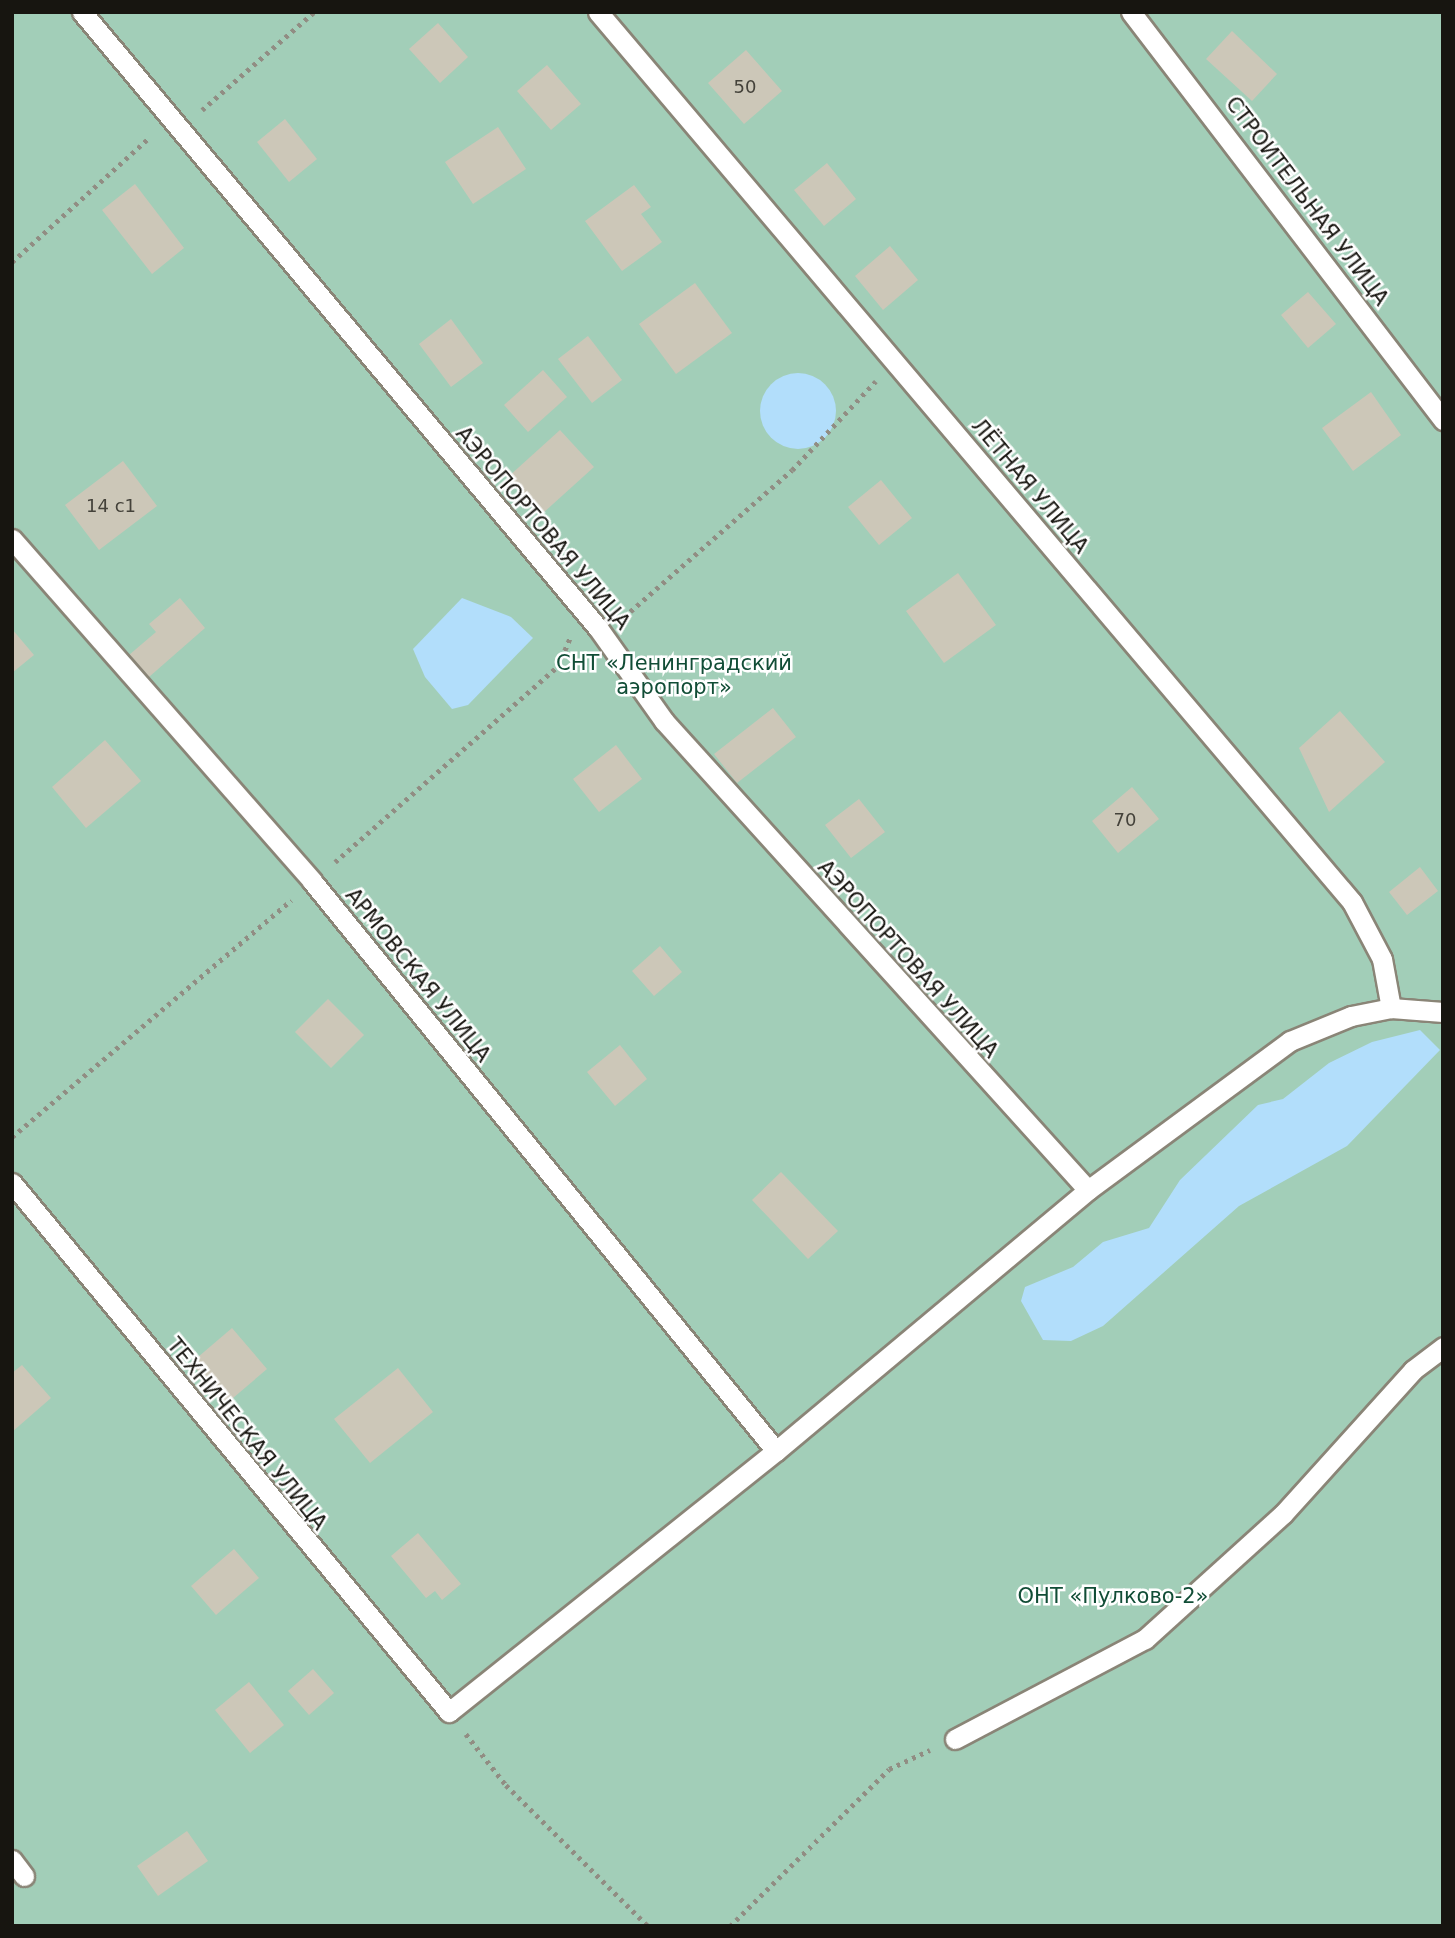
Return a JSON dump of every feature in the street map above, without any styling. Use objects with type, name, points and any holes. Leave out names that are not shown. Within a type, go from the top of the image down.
[{"type":"lane","name":"АЭРОПОРТОВАЯ УЛИЦА","points":[[82,12],[598,628],[664,721],[1088,1190]]},
{"type":"lane","name":"ЛЁТНАЯ УЛИЦА","points":[[598,12],[1352,902],[1382,959],[1391,1008]]},
{"type":"lane","name":"СТРОИТЕЛЬНАЯ УЛИЦА","points":[[1131,12],[1443,420]]},
{"type":"lane","name":"АРМОВСКАЯ УЛИЦА","points":[[12,539],[312,881],[776,1451]]},
{"type":"lane","points":[[449,1712],[776,1451],[1088,1190],[1290,1041],[1351,1016],[1391,1008],[1443,1012]]},
{"type":"lane","name":"ТЕХНИЧЕСКАЯ УЛИЦА","points":[[12,1182],[449,1712]]},
{"type":"lane","points":[[955,1739],[1145,1639],[1283,1514],[1413,1370],[1443,1347]]},
{"type":"lane","points":[[12,1860],[24,1876]]},
{"type":"path","points":[[12,262],[314,12]]},
{"type":"path","points":[[12,1137],[312,881],[558,666],[571,634],[618,623],[792,470],[893,360]]},
{"type":"path","points":[[449,1712],[506,1785],[648,1926]]},
{"type":"path","points":[[730,1926],[889,1769],[955,1739]]},
{"type":"green space","name":"СНТ «Ленинградский аэропорт»","points":[[12,12],[1443,12],[1443,1926],[12,1926]]},
{"type":"water","points":[[791,373],[805,373],[819,379],[830,390],[836,411],[833,426],[825,438],[805,449],[791,449],[777,443],[766,432],[760,418],[760,404],[766,390],[777,379]]},
{"type":"water","points":[[462,598],[511,617],[533,638],[468,705],[452,709],[425,677],[413,649]]},
{"type":"water","points":[[1420,1030],[1440,1050],[1347,1146],[1239,1206],[1103,1326],[1071,1341],[1043,1340],[1021,1301],[1025,1287],[1073,1267],[1103,1242],[1149,1228],[1180,1180],[1258,1105],[1283,1099],[1329,1063],[1372,1042]]},
{"type":"building","points":[[438,23],[468,57],[440,83],[409,49]]},
{"type":"building","points":[[1232,31],[1277,74],[1252,101],[1206,59]]},
{"type":"building","points":[[746,50],[782,91],[744,124],[708,83]]},
{"type":"building","points":[[547,65],[581,104],[551,130],[517,91]]},
{"type":"building","points":[[285,119],[317,159],[289,182],[257,142]]},
{"type":"building","points":[[498,127],[526,169],[473,204],[445,162]]},
{"type":"building","points":[[827,163],[856,199],[824,226],[794,190]]},
{"type":"building","points":[[135,184],[184,248],[152,274],[102,210]]},
{"type":"building","points":[[634,185],[651,207],[641,214],[662,242],[622,271],[585,221]]},
{"type":"building","points":[[890,246],[918,280],[883,310],[855,276]]},
{"type":"building","points":[[695,283],[732,333],[676,374],[639,324]]},
{"type":"building","points":[[1308,292],[1336,324],[1308,348],[1281,315]]},
{"type":"building","points":[[451,319],[483,363],[451,387],[419,344]]},
{"type":"building","points":[[588,336],[622,380],[592,403],[558,359]]},
{"type":"building","points":[[543,370],[567,397],[528,432],[504,405]]},
{"type":"building","points":[[1371,392],[1401,435],[1353,471],[1322,428]]},
{"type":"building","points":[[560,430],[594,467],[542,514],[508,477]]},
{"type":"building","points":[[123,461],[157,506],[99,550],[65,505]]},
{"type":"building","points":[[881,480],[912,518],[879,545],[848,507]]},
{"type":"building","points":[[958,573],[996,625],[944,663],[906,611]]},
{"type":"building","points":[[180,598],[205,628],[149,677],[129,655],[156,632],[149,624]]},
{"type":"building","points":[[12,629],[34,655],[12,673]]},
{"type":"building","points":[[773,708],[796,737],[737,783],[714,754]]},
{"type":"building","points":[[1340,711],[1385,762],[1329,812],[1299,748]]},
{"type":"building","points":[[105,740],[141,781],[86,828],[52,787]]},
{"type":"building","points":[[616,745],[642,779],[599,812],[573,779]]},
{"type":"building","points":[[1132,787],[1159,819],[1118,853],[1092,821]]},
{"type":"building","points":[[859,799],[885,832],[851,858],[825,825]]},
{"type":"building","points":[[1420,867],[1438,891],[1407,915],[1389,892]]},
{"type":"building","points":[[660,946],[682,972],[654,996],[632,971]]},
{"type":"building","points":[[328,999],[364,1035],[331,1068],[295,1032]]},
{"type":"building","points":[[620,1045],[647,1079],[615,1106],[587,1072]]},
{"type":"building","points":[[781,1172],[838,1231],[808,1259],[752,1200]]},
{"type":"building","points":[[232,1328],[267,1369],[226,1404],[191,1363]]},
{"type":"building","points":[[22,1365],[51,1398],[12,1432],[12,1373]]},
{"type":"building","points":[[398,1368],[433,1412],[370,1463],[334,1419]]},
{"type":"building","points":[[418,1533],[461,1584],[442,1600],[435,1591],[426,1598],[391,1556]]},
{"type":"building","points":[[234,1549],[259,1578],[216,1615],[191,1586]]},
{"type":"building","points":[[313,1669],[334,1693],[309,1715],[288,1691]]},
{"type":"building","points":[[249,1682],[284,1725],[250,1753],[215,1710]]},
{"type":"building","points":[[187,1831],[208,1861],[158,1896],[137,1866]]},
{"type":"park label","name":"ОНТ «Пулково-2»","points":[[1113,1596]]}]
